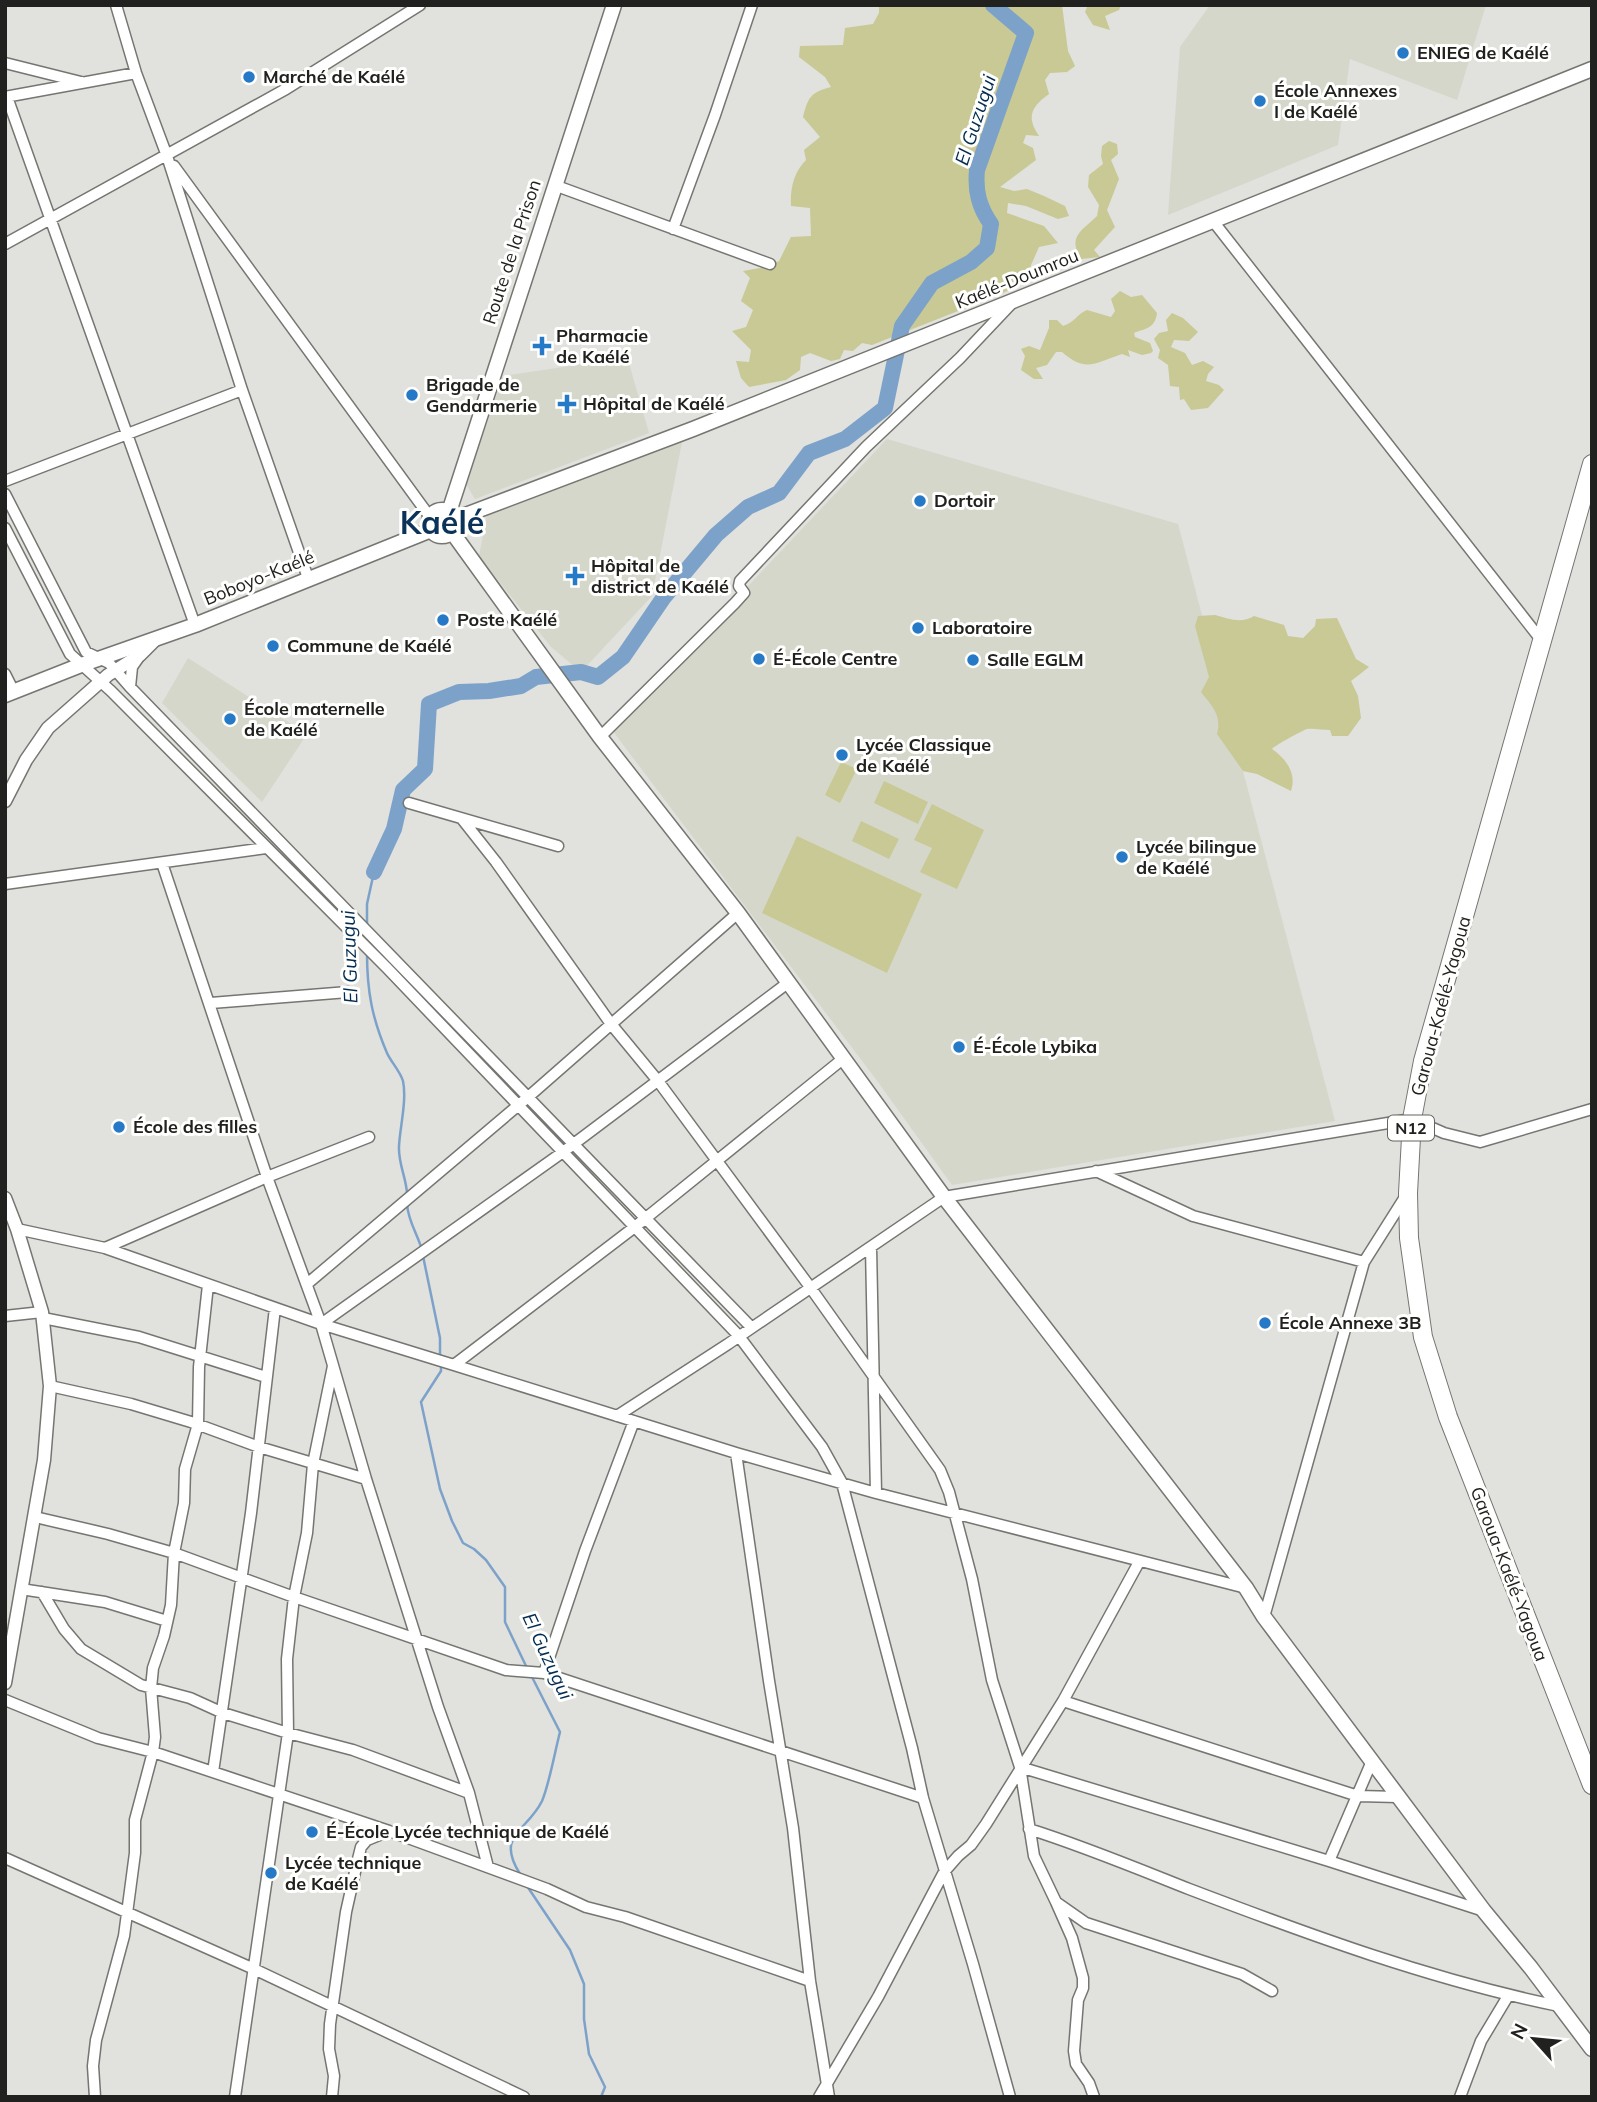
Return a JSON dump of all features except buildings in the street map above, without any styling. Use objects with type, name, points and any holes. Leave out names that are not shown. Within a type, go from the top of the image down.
[{"type":"highway","name":"Garoua-Kaélé-Yagoua","points":[[1592,464],[1423,1061],[1412,1119],[1408,1193],[1409,1238],[1423,1337],[1448,1417],[1592,1785]]},
{"type":"main road","name":"Route de la Prison","points":[[452,521],[554,185],[614,5]]},
{"type":"main road","name":"Kaélé-Doumrou","points":[[430,524],[438,510],[452,521],[693,429],[1592,69]]},
{"type":"main road","points":[[430,524],[441,536],[452,521],[554,674],[600,737],[738,913],[944,1197],[1245,1588],[1398,1797],[1592,2049]]},
{"type":"main road","name":"Boboyo-Kaélé","points":[[81,666],[195,625],[430,524]]},
{"type":"main road","points":[[10,694],[81,666]]},
{"type":"street","points":[[116,5],[136,73],[167,156],[242,390],[308,578]]},
{"type":"street","points":[[5,244],[286,89],[420,5]]},
{"type":"street","points":[[673,229],[752,5]]},
{"type":"street","points":[[5,63],[83,83]]},
{"type":"street","points":[[136,73],[6,97],[195,625]]},
{"type":"street","points":[[167,156],[430,524]]},
{"type":"street","points":[[554,185],[770,264]]},
{"type":"street","points":[[1213,221],[1542,641]]},
{"type":"street","points":[[600,737],[735,603],[744,593],[739,586],[740,581],[866,447],[960,358],[1012,303]]},
{"type":"street","points":[[5,481],[242,390]]},
{"type":"street","points":[[5,494],[86,652],[116,669],[130,687],[751,1327]]},
{"type":"street","points":[[5,528],[70,654],[387,968],[636,1226],[738,1335],[822,1447],[842,1483],[923,1798],[1010,2097]]},
{"type":"street","points":[[130,687],[132,667],[156,639]]},
{"type":"street","points":[[5,801],[21,768],[42,735],[116,669],[140,655]]},
{"type":"street","points":[[5,674],[10,694]]},
{"type":"street","points":[[409,803],[558,846]]},
{"type":"street","points":[[462,818],[611,1024],[658,1081],[810,1287],[940,1470],[972,1579],[992,1680],[1020,1767],[1034,1856],[1072,1938],[1083,1978],[1074,2050],[1076,2064],[1089,2083],[1094,2097]]},
{"type":"street","points":[[5,884],[266,848]]},
{"type":"street","points":[[162,863],[267,1177],[321,1324],[366,1479],[438,1707],[469,1793],[488,1867]]},
{"type":"street","points":[[307,1284],[518,1106],[738,913]]},
{"type":"street","points":[[321,1324],[563,1152],[789,982]]},
{"type":"street","points":[[211,1003],[348,992]]},
{"type":"street","points":[[454,1365],[636,1226],[844,1058]]},
{"type":"street","points":[[617,1416],[944,1197],[1412,1119],[1444,1133],[1480,1142],[1592,1109]]},
{"type":"street","points":[[105,1248],[267,1177],[369,1137]]},
{"type":"street","points":[[1096,1171],[1193,1216],[1364,1262]]},
{"type":"street","points":[[1264,1617],[1364,1262],[1408,1193]]},
{"type":"street","points":[[5,1198],[42,1315],[50,1386],[35,1517],[5,1683]]},
{"type":"street","points":[[17,1229],[105,1248],[321,1324],[736,1453],[954,1514],[1245,1588]]},
{"type":"street","points":[[871,1247],[876,1493]]},
{"type":"street","points":[[95,2097],[93,2066],[99,2021],[122,1943],[135,1853],[135,1820],[153,1752],[155,1737],[152,1668],[164,1636],[172,1597],[174,1553],[184,1503],[187,1456],[198,1424],[208,1285]]},
{"type":"street","points":[[213,1772],[259,1447],[275,1308]]},
{"type":"street","points":[[5,1316],[42,1315],[118,1332],[201,1355],[265,1377]]},
{"type":"street","points":[[235,2097],[288,1733],[287,1659],[294,1597],[307,1533],[313,1464],[333,1363]]},
{"type":"street","points":[[50,1386],[131,1404],[366,1479]]},
{"type":"street","points":[[544,1673],[585,1551],[634,1421]]},
{"type":"street","points":[[736,1453],[793,1828],[810,1981],[829,2097]]},
{"type":"street","points":[[35,1517],[174,1553],[506,1670],[544,1673],[923,1798]]},
{"type":"street","points":[[819,2097],[903,1952],[944,1872],[971,1845],[986,1824],[1063,1701],[1139,1562]]},
{"type":"street","points":[[21,1589],[105,1602],[167,1621]]},
{"type":"street","points":[[42,1592],[64,1629],[81,1649],[141,1685],[288,1733],[353,1750],[469,1793]]},
{"type":"street","points":[[5,1700],[112,1744],[153,1752],[389,1831],[547,1889],[586,1907],[625,1917],[810,1981]]},
{"type":"street","points":[[1063,1701],[1358,1796],[1398,1797]]},
{"type":"street","points":[[1329,1861],[1372,1761]]},
{"type":"street","points":[[1020,1767],[1484,1911]]},
{"type":"street","points":[[1029,1829],[1300,1930],[1432,1974],[1508,1996],[1559,2006]]},
{"type":"street","points":[[332,2097],[334,2076],[329,2049],[346,1912],[361,1847],[372,1837],[389,1831]]},
{"type":"street","points":[[5,1858],[254,1969],[524,2097]]},
{"type":"street","points":[[1056,1902],[1086,1923],[1242,1974],[1272,1991]]},
{"type":"street","points":[[1460,2097],[1481,2042],[1508,1996]]},
{"type":"shaded area","name":"École Annexes I de Kaélé","points":[[1210,5],[1486,5],[1457,100],[1350,59],[1338,145],[1168,215],[1180,47]]},
{"type":"shaded area","name":"Hôpital de Kaélé","points":[[626,353],[649,433],[475,499],[466,484],[503,376],[590,363]]},
{"type":"shaded area","points":[[887,439],[1178,524],[1335,1121],[952,1185],[878,1082],[612,730]]},
{"type":"shaded area","name":"Hôpital de district de Kaélé","points":[[682,442],[652,596],[581,672],[551,647],[479,556],[487,515]]},
{"type":"shaded area","name":"École maternelle de Kaélé","points":[[188,658],[307,734],[262,802],[162,703]]},
{"type":"green space","points":[[879,5],[1062,5],[1068,51],[1075,66],[1067,72],[1050,73],[1045,80],[1049,94],[1038,103],[1032,113],[1039,136],[1026,135],[1023,143],[1033,148],[1036,160],[1000,187],[1014,191],[1027,189],[1044,196],[1065,206],[1069,216],[1058,219],[1026,206],[1008,203],[1007,213],[1044,226],[1058,243],[1039,247],[1028,281],[872,345],[862,343],[853,351],[844,350],[840,359],[831,361],[810,353],[801,357],[800,370],[786,380],[749,387],[741,378],[736,361],[749,362],[751,350],[732,331],[746,327],[753,310],[741,301],[750,278],[743,271],[766,267],[779,261],[791,237],[811,236],[810,208],[791,206],[791,193],[796,175],[806,160],[804,150],[820,137],[803,117],[807,105],[815,93],[831,87],[825,77],[799,57],[800,46],[843,45],[845,28],[873,24],[879,13]]},
{"type":"green space","points":[[1088,5],[1121,5],[1119,10],[1105,16],[1110,30],[1093,25],[1085,12]]},
{"type":"green space","points":[[1109,141],[1117,144],[1118,154],[1111,160],[1119,179],[1107,210],[1115,227],[1094,250],[1100,257],[1081,259],[1075,245],[1076,239],[1097,216],[1099,205],[1088,187],[1089,175],[1103,164],[1102,146]]},
{"type":"green space","points":[[1120,291],[1131,297],[1142,295],[1157,313],[1152,325],[1134,333],[1135,337],[1150,343],[1153,351],[1151,353],[1142,355],[1128,350],[1130,357],[1122,354],[1097,363],[1084,364],[1062,352],[1056,352],[1047,365],[1036,368],[1043,379],[1034,379],[1021,370],[1025,356],[1021,349],[1029,346],[1040,350],[1049,328],[1049,320],[1057,320],[1063,326],[1087,310],[1111,317],[1115,311],[1111,299]]},
{"type":"green space","points":[[1172,313],[1183,318],[1198,332],[1189,341],[1174,340],[1171,347],[1185,353],[1192,365],[1203,361],[1214,367],[1206,381],[1219,385],[1224,390],[1208,408],[1191,410],[1184,399],[1180,400],[1179,387],[1170,386],[1168,365],[1158,358],[1160,350],[1154,339],[1159,333],[1168,331],[1166,320]]},
{"type":"green space","points":[[1215,615],[1240,620],[1254,616],[1284,625],[1288,636],[1303,638],[1315,626],[1316,619],[1337,618],[1356,659],[1369,667],[1351,681],[1358,696],[1361,718],[1348,736],[1332,736],[1330,730],[1307,729],[1272,749],[1289,767],[1293,778],[1291,791],[1257,774],[1243,771],[1217,734],[1217,716],[1201,692],[1209,677],[1195,626],[1198,616]]},
{"type":"green space","points":[[841,762],[857,769],[840,803],[825,795]]},
{"type":"green space","points":[[884,781],[928,802],[918,824],[874,803]]},
{"type":"green space","points":[[932,804],[984,830],[957,889],[920,872],[932,848],[914,840]]},
{"type":"green space","points":[[861,821],[899,839],[889,859],[852,841]]},
{"type":"green space","points":[[797,836],[922,894],[887,973],[762,913]]},
{"type":"waterway","name":"El Guzugui","points":[[374,872],[394,829],[403,790],[425,769],[429,704],[459,692],[521,686],[536,677],[581,672],[598,677],[623,657],[664,597],[716,535],[748,507],[779,493],[809,453],[845,439],[885,408],[902,326],[932,283],[971,262],[987,248],[991,224],[979,198],[977,170],[1026,33],[993,5]]},
{"type":"waterway","name":"El Guzugui","points":[[367,926],[367,904],[374,872]]},
{"type":"waterway","name":"El Guzugui","points":[[367,953],[369,992],[374,1016],[387,1053],[403,1081],[404,1105],[399,1152],[407,1193]]},
{"type":"waterway","name":"El Guzugui","points":[[407,1204],[422,1250]]},
{"type":"waterway","name":"El Guzugui","points":[[423,1256],[440,1338],[440,1356]]},
{"type":"waterway","name":"El Guzugui","points":[[441,1363],[441,1371],[421,1402],[440,1489],[463,1543],[486,1560],[505,1587],[505,1622],[527,1668]]},
{"type":"waterway","name":"El Guzugui","points":[[520,1874],[513,1861],[512,1841],[542,1801],[560,1732],[532,1677]]},
{"type":"waterway","name":"El Guzugui","points":[[527,1886],[570,1950],[584,1984],[584,2019],[589,2054],[605,2087],[601,2097]]},
{"type":"place","name":"ENIEG de Kaélé","points":[[1403,53]]},
{"type":"place","name":"Marché de Kaélé","points":[[249,77]]},
{"type":"place","name":"École Annexes I de Kaélé","points":[[1260,101]]},
{"type":"place","name":"Pharmacie de Kaélé","points":[[542,346]]},
{"type":"place","name":"Brigade de Gendarmerie","points":[[412,395]]},
{"type":"place","name":"Hôpital de Kaélé","points":[[567,404]]},
{"type":"place","name":"Dortoir","points":[[920,501]]},
{"type":"place","name":"Hôpital de district de Kaélé","points":[[575,576]]},
{"type":"place","name":"Poste Kaélé","points":[[443,620]]},
{"type":"place","name":"Laboratoire","points":[[918,628]]},
{"type":"place","name":"Commune de Kaélé","points":[[273,646]]},
{"type":"place","name":"É-École Centre","points":[[759,659]]},
{"type":"place","name":"Salle EGLM","points":[[973,660]]},
{"type":"place","name":"École maternelle de Kaélé","points":[[230,719]]},
{"type":"place","name":"Lycée Classique de Kaélé","points":[[842,755]]},
{"type":"place","name":"Lycée bilingue de Kaélé","points":[[1122,857]]},
{"type":"place","name":"É-École Lybika","points":[[959,1047]]},
{"type":"place","name":"École des filles","points":[[119,1127]]},
{"type":"place","name":"École Annexe 3B","points":[[1265,1323]]},
{"type":"place","name":"É-École Lycée technique de Kaélé","points":[[312,1832]]},
{"type":"place","name":"Lycée technique de Kaélé","points":[[271,1873]]},
{"type":"district","name":"Kaélé","points":[[442,523]]}]
